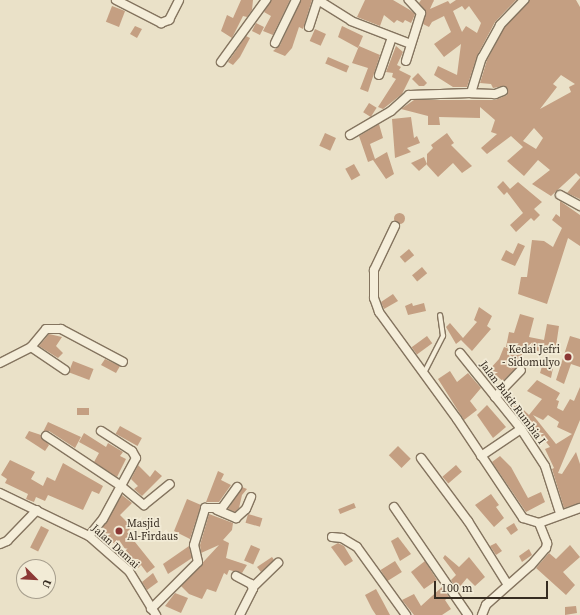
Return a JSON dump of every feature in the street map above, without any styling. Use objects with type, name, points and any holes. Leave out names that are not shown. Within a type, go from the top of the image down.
[{"type":"street","points":[[116,0],[161,24],[169,20],[179,0]]},
{"type":"street","points":[[133,9],[136,0]]},
{"type":"street","points":[[221,62],[266,0]]},
{"type":"street","points":[[275,43],[296,0]]},
{"type":"street","points":[[309,27],[318,0],[351,21],[411,44]]},
{"type":"street","points":[[406,61],[421,13],[409,0]]},
{"type":"street","points":[[472,93],[482,58],[500,25],[524,0]]},
{"type":"street","points":[[379,75],[392,38]]},
{"type":"street","points":[[350,135],[391,111],[410,95],[472,93],[495,94],[503,91]]},
{"type":"street","points":[[560,195],[580,206]]},
{"type":"street","points":[[395,226],[374,270],[374,298],[379,312],[424,373],[523,518],[539,523],[560,513],[580,508]]},
{"type":"street","points":[[0,363],[31,347],[46,329],[61,329],[123,362]]},
{"type":"street","points":[[31,347],[65,370]]},
{"type":"street","name":"Jalan Bukit Rumbia I","points":[[460,353],[521,430],[550,477],[560,513]]},
{"type":"street","points":[[495,397],[520,370]]},
{"type":"street","points":[[481,456],[521,430]]},
{"type":"street","points":[[89,536],[103,519],[121,486],[135,455],[101,431]]},
{"type":"street","points":[[46,436],[147,505],[170,484]]},
{"type":"street","points":[[421,458],[468,521],[508,584]]},
{"type":"street","points":[[217,510],[222,508],[237,487]]},
{"type":"street","name":"Jalan Damai","points":[[0,493],[89,536],[129,571],[153,612]]},
{"type":"street","points":[[153,612],[196,565],[198,557],[194,545],[203,511],[208,507],[236,518],[246,510],[251,498]]},
{"type":"street","points":[[394,507],[468,615]]},
{"type":"street","points":[[0,544],[7,541],[37,510]]},
{"type":"street","points":[[482,615],[486,605],[546,548],[539,523]]},
{"type":"street","points":[[332,537],[342,538],[357,547],[406,615]]},
{"type":"street","points":[[240,615],[253,586],[278,563]]},
{"type":"street","points":[[236,576],[253,586]]},
{"type":"lane","points":[[424,373],[443,336],[440,316]]},
{"type":"building","points":[[241,0],[253,0],[252,10],[247,17],[243,16],[232,38],[221,31],[227,15],[233,18]]},
{"type":"building","points":[[271,0],[290,0],[273,35],[263,31],[271,16],[264,12]]},
{"type":"building","points":[[301,0],[312,0],[303,29],[299,27],[292,48],[285,56],[273,51],[280,45]]},
{"type":"building","points":[[365,0],[393,0],[415,14],[411,23],[405,20],[403,23],[397,20],[394,23],[384,15],[380,26],[357,17]]},
{"type":"building","points":[[421,0],[434,0],[430,9],[448,1],[450,4],[456,0],[516,0],[495,22],[477,56],[467,87],[453,87],[434,75],[438,66],[457,75],[461,44],[444,57],[434,44],[451,32],[444,16],[432,22],[429,27],[423,24],[426,12],[419,3]],"holes":[[[462,6],[465,10],[469,6],[481,23],[477,33],[466,26],[462,32],[453,11]]]},
{"type":"building","points":[[529,0],[576,0],[580,7],[580,177],[576,173],[551,196],[532,184],[550,170],[538,160],[524,176],[507,161],[523,147],[511,136],[487,154],[481,148],[497,134],[491,132],[495,120],[480,107],[480,118],[439,117],[440,125],[428,125],[428,116],[401,109],[414,100],[495,100],[507,95],[508,89],[504,86],[493,88],[491,84],[480,83],[487,60],[504,28]],"holes":[[[561,75],[575,84],[569,87],[571,92],[540,109],[557,87],[553,84]],[[534,128],[543,138],[536,149],[523,141]]]},
{"type":"building","points":[[112,6],[125,11],[119,27],[106,22]]},
{"type":"building","points":[[256,23],[264,27],[260,35],[252,31]]},
{"type":"building","points":[[135,26],[142,29],[137,38],[130,34]]},
{"type":"building","points":[[342,26],[363,36],[358,48],[338,37]]},
{"type":"building","points":[[315,29],[326,34],[321,46],[310,41]]},
{"type":"building","points":[[246,36],[250,38],[240,57],[233,65],[228,62]]},
{"type":"building","points":[[359,46],[380,55],[368,92],[360,89],[368,68],[352,63]]},
{"type":"building","points":[[396,46],[403,52],[397,65],[401,67],[399,70],[411,76],[402,94],[383,109],[378,107],[396,79],[392,77],[393,73],[386,72]]},
{"type":"building","points":[[328,57],[349,66],[346,72],[325,63]]},
{"type":"building","points":[[418,73],[427,83],[424,86],[419,86],[412,79]]},
{"type":"building","points":[[369,103],[377,108],[371,117],[363,112]]},
{"type":"building","points":[[411,117],[414,138],[417,136],[420,143],[407,148],[411,152],[395,158],[392,119]]},
{"type":"building","points":[[379,124],[383,138],[370,144],[375,159],[387,152],[394,174],[386,179],[373,160],[368,162],[359,136]]},
{"type":"building","points":[[325,133],[336,138],[330,151],[319,146]]},
{"type":"building","points":[[447,133],[454,143],[451,145],[472,166],[462,173],[453,163],[438,177],[427,165],[427,154],[433,148],[431,145]]},
{"type":"building","points":[[424,157],[427,164],[419,171],[411,163]]},
{"type":"building","points":[[354,164],[360,175],[352,180],[345,169]]},
{"type":"building","points":[[580,178],[580,199],[567,193]]},
{"type":"building","points":[[503,181],[510,189],[518,182],[542,202],[534,209],[540,215],[534,221],[531,218],[516,232],[510,225],[523,213],[507,192],[504,195],[497,187]]},
{"type":"building","points":[[560,201],[580,215],[580,246],[568,238],[547,304],[518,294],[521,277],[527,277],[532,240],[544,241],[553,247],[562,228],[552,220],[556,214],[560,217]]},
{"type":"building","points":[[397,213],[401,213],[403,214],[403,222],[397,223],[394,220],[394,216]]},
{"type":"building","points":[[518,243],[525,246],[515,266],[501,260],[506,250],[513,254]]},
{"type":"building","points":[[409,249],[414,255],[405,263],[400,257]]},
{"type":"building","points":[[422,267],[427,273],[417,281],[412,275]]},
{"type":"building","points":[[393,294],[398,301],[384,309],[381,302]]},
{"type":"building","points":[[412,303],[413,306],[424,303],[426,311],[408,315],[405,306]]},
{"type":"building","points":[[479,307],[492,316],[487,326],[491,329],[472,351],[461,340],[456,344],[446,327],[450,323],[463,338],[477,322],[474,320]]},
{"type":"building","points":[[520,314],[534,318],[529,337],[544,340],[547,324],[559,326],[555,353],[506,347],[509,332],[514,333]]},
{"type":"building","points":[[49,334],[62,337],[56,346],[63,353],[58,358],[39,346]]},
{"type":"building","points":[[427,336],[432,343],[417,354],[412,347]]},
{"type":"building","points":[[570,336],[580,339],[580,367],[571,364],[564,384],[556,380]]},
{"type":"building","points":[[504,347],[522,354],[519,365],[503,381],[489,370],[499,359]]},
{"type":"building","points":[[105,359],[120,366],[116,373],[101,365]]},
{"type":"building","points":[[73,361],[94,369],[89,380],[69,372]]},
{"type":"building","points":[[543,363],[553,368],[551,378],[540,373]]},
{"type":"building","points":[[450,371],[457,382],[468,373],[481,388],[470,401],[477,410],[464,420],[438,379]]},
{"type":"building","points":[[537,380],[560,393],[556,400],[559,401],[557,408],[563,411],[570,399],[574,401],[580,387],[580,420],[558,473],[562,474],[576,452],[580,464],[580,503],[564,508],[552,469],[554,468],[545,449],[550,447],[535,428],[529,432],[502,397],[506,393],[529,415],[542,399],[527,391]],"holes":[[[533,415],[543,420],[548,415],[559,422],[557,427],[572,434],[556,444]]]},
{"type":"building","points":[[487,405],[506,427],[493,438],[477,415]]},
{"type":"building","points":[[77,408],[89,408],[89,415],[77,415]]},
{"type":"building","points":[[48,422],[81,437],[75,448],[49,431],[43,432]]},
{"type":"building","points":[[120,426],[142,438],[138,446],[116,434]]},
{"type":"building","points":[[29,431],[41,435],[49,445],[45,451],[25,438]]},
{"type":"building","points":[[84,433],[106,447],[108,443],[123,452],[120,456],[126,459],[117,477],[94,462],[99,453],[79,442]]},
{"type":"building","points":[[398,446],[411,459],[402,468],[389,455]]},
{"type":"building","points":[[500,456],[511,467],[528,498],[541,492],[545,502],[526,512],[492,462]]},
{"type":"building","points":[[10,460],[35,472],[31,479],[43,486],[47,477],[55,481],[63,463],[103,486],[99,494],[92,491],[83,510],[48,495],[45,501],[36,497],[34,502],[26,499],[28,494],[5,483],[7,479],[1,475]]},
{"type":"building","points":[[138,465],[150,477],[155,470],[162,476],[142,496],[134,489],[138,486],[131,479]]},
{"type":"building","points":[[456,465],[462,472],[448,484],[442,477]]},
{"type":"building","points":[[218,471],[224,474],[221,480],[231,485],[219,502],[206,502]]},
{"type":"building","points":[[242,487],[247,489],[242,495],[239,508],[235,512],[228,509]]},
{"type":"building","points":[[491,494],[499,505],[496,507],[504,518],[494,527],[475,505]]},
{"type":"building","points":[[122,495],[132,503],[120,515],[132,527],[127,532],[155,567],[147,573],[141,565],[138,568],[119,540],[115,544],[100,532]]},
{"type":"building","points":[[187,499],[201,505],[190,539],[174,531]]},
{"type":"building","points":[[354,503],[356,508],[340,514],[338,509]]},
{"type":"building","points":[[209,514],[233,523],[232,530],[223,540],[229,543],[226,558],[247,565],[242,573],[229,570],[227,575],[224,573],[216,592],[207,589],[202,599],[189,594],[181,586],[219,545],[201,553],[200,545]]},
{"type":"building","points":[[248,514],[262,518],[260,527],[246,523]]},
{"type":"building","points":[[514,523],[518,530],[511,535],[506,528]]},
{"type":"building","points":[[41,526],[49,530],[38,551],[30,547]]},
{"type":"building","points":[[398,537],[411,554],[400,561],[391,541]]},
{"type":"building","points":[[338,543],[344,546],[353,561],[345,566],[331,547]]},
{"type":"building","points":[[496,543],[502,551],[496,555],[490,546]]},
{"type":"building","points":[[251,545],[260,549],[253,565],[244,561]]},
{"type":"building","points":[[570,545],[580,557],[563,572],[575,585],[566,595],[536,568],[549,553],[556,559]]},
{"type":"building","points":[[189,546],[192,558],[168,574],[163,564]]},
{"type":"building","points":[[529,549],[532,555],[522,562],[519,556]]},
{"type":"building","points":[[445,555],[459,567],[469,557],[485,577],[475,586],[467,578],[457,590],[451,580],[456,575],[443,558]]},
{"type":"building","points":[[272,557],[274,560],[261,572],[257,567]]},
{"type":"building","points":[[395,561],[402,572],[387,581],[381,570]]},
{"type":"building","points":[[425,561],[437,580],[424,589],[411,572]]},
{"type":"building","points":[[153,573],[158,582],[147,590],[142,582]]},
{"type":"building","points":[[442,587],[449,597],[445,600],[451,609],[442,615],[414,615],[402,600],[414,594],[421,606]]},
{"type":"building","points":[[376,589],[390,615],[376,615],[372,609],[365,595]]},
{"type":"building","points":[[175,593],[188,598],[181,613],[165,606]]},
{"type":"building","points":[[576,606],[577,613],[565,615],[565,607]]},
{"type":"place","name":"Kedai Jefri - Sidomulyo","points":[[568,357]]},
{"type":"place","name":"Masjid Al-Firdaus","points":[[119,531]]}]
